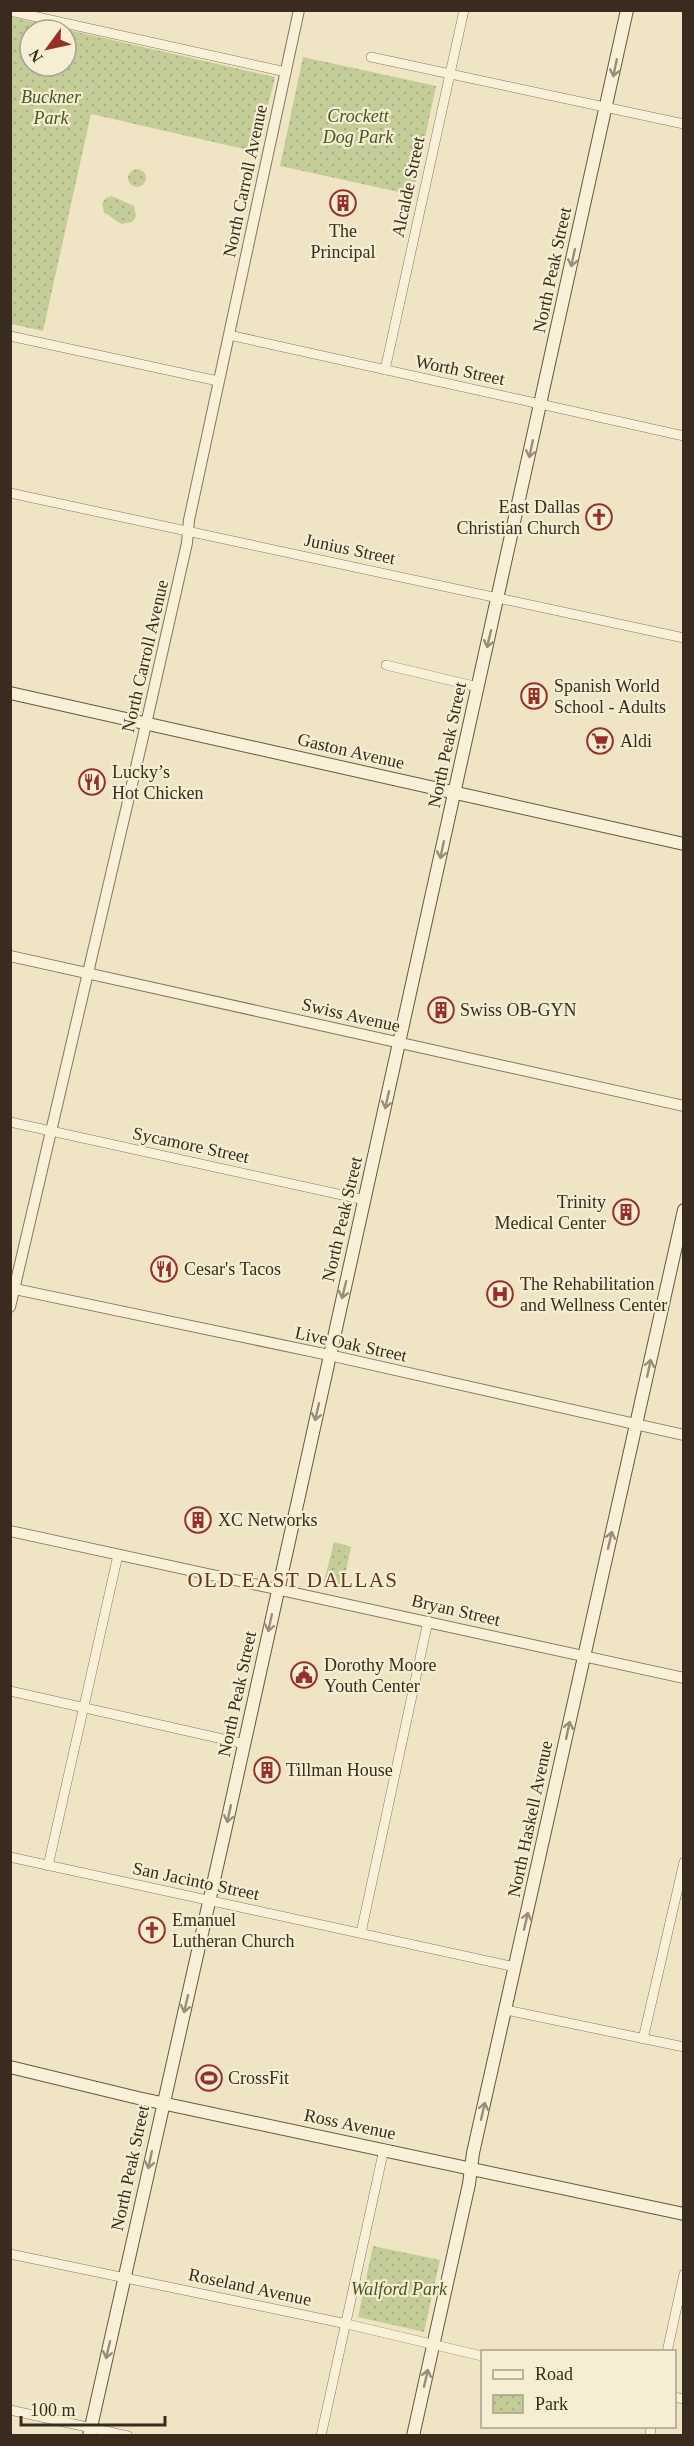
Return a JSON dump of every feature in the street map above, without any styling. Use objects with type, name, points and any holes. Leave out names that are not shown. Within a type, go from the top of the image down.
[{"type":"main road","name":"North Peak Street","points":[[90,2432],[245,1744],[627,10]]},
{"type":"main road","name":"Gaston Avenue","points":[[10,693],[684,844]]},
{"type":"main road","name":"North Haskell Avenue","points":[[413,2436],[684,1210]]},
{"type":"main road","name":"Ross Avenue","points":[[10,2067],[163,2103],[684,2214]]},
{"type":"street","name":"North Carroll Avenue","points":[[10,1307],[147,724],[187,543],[187,532],[218,381],[299,10]]},
{"type":"street","name":"Alcalde Street","points":[[385,370],[464,10]]},
{"type":"street","points":[[10,11],[286,72]]},
{"type":"street","points":[[371,57],[684,124]]},
{"type":"street","name":"Worth Street","points":[[229,335],[684,436]]},
{"type":"street","points":[[10,336],[218,381]]},
{"type":"street","name":"Junius Street","points":[[10,493],[684,638]]},
{"type":"street","points":[[386,665],[478,687]]},
{"type":"street","name":"Swiss Avenue","points":[[10,956],[684,1106]]},
{"type":"street","name":"Sycamore Street","points":[[10,1122],[365,1200]]},
{"type":"street","name":"Live Oak Street","points":[[13,1288],[329,1355],[684,1435]]},
{"type":"street","name":"Bryan Street","points":[[10,1531],[684,1678]]},
{"type":"street","points":[[48,1866],[118,1555]]},
{"type":"street","points":[[361,1934],[428,1621]]},
{"type":"street","points":[[10,1691],[245,1744]]},
{"type":"street","name":"San Jacinto Street","points":[[10,1857],[515,1967]]},
{"type":"street","points":[[643,2038],[684,1862]]},
{"type":"street","points":[[506,2010],[684,2047]]},
{"type":"street","points":[[321,2436],[384,2149]]},
{"type":"street","name":"Roseland Avenue","points":[[10,2254],[347,2324],[481,2356]]},
{"type":"street","points":[[667,2350],[684,2274]]},
{"type":"street","points":[[10,2409],[90,2432],[128,2436]]},
{"type":"green space","name":"Buckner Park","points":[[11,17],[18,19],[18,78],[78,78],[78,32],[275,77],[257,152],[91,114],[43,331],[11,324]]},
{"type":"green space","name":"Crockett Dog Park","points":[[303,57],[436,86],[413,195],[280,166]]},
{"type":"green space","points":[[137,169],[143,172],[146,178],[143,184],[137,187],[131,184],[128,178],[131,172]]},
{"type":"green space","points":[[112,196],[134,206],[136,216],[132,222],[121,224],[104,212],[102,203],[106,198]]},
{"type":"green space","points":[[334,1542],[351,1547],[343,1585],[324,1581]]},
{"type":"green space","name":"Walford Park","points":[[373,2246],[440,2260],[424,2332],[358,2317]]},
{"type":"place","name":"The Principal","points":[[343,203]]},
{"type":"place","name":"East Dallas Christian Church","points":[[599,517]]},
{"type":"place","name":"Spanish World School - Adults","points":[[534,696]]},
{"type":"place","name":"Aldi","points":[[600,741]]},
{"type":"place","name":"Lucky’s Hot Chicken","points":[[92,782]]},
{"type":"place","name":"Swiss OB-GYN","points":[[441,1010]]},
{"type":"place","name":"Trinity Medical Center","points":[[626,1212]]},
{"type":"place","name":"Cesar's Tacos","points":[[164,1269]]},
{"type":"place","name":"The Rehabilitation and Wellness Center","points":[[500,1294]]},
{"type":"place","name":"XC Networks","points":[[198,1520]]},
{"type":"place","name":"Dorothy Moore Youth Center","points":[[304,1675]]},
{"type":"place","name":"Tillman House","points":[[267,1770]]},
{"type":"place","name":"Emanuel Lutheran Church","points":[[152,1930]]},
{"type":"place","name":"CrossFit","points":[[209,2078]]},
{"type":"district","name":"OLD EAST DALLAS","points":[[293,1580]]}]
